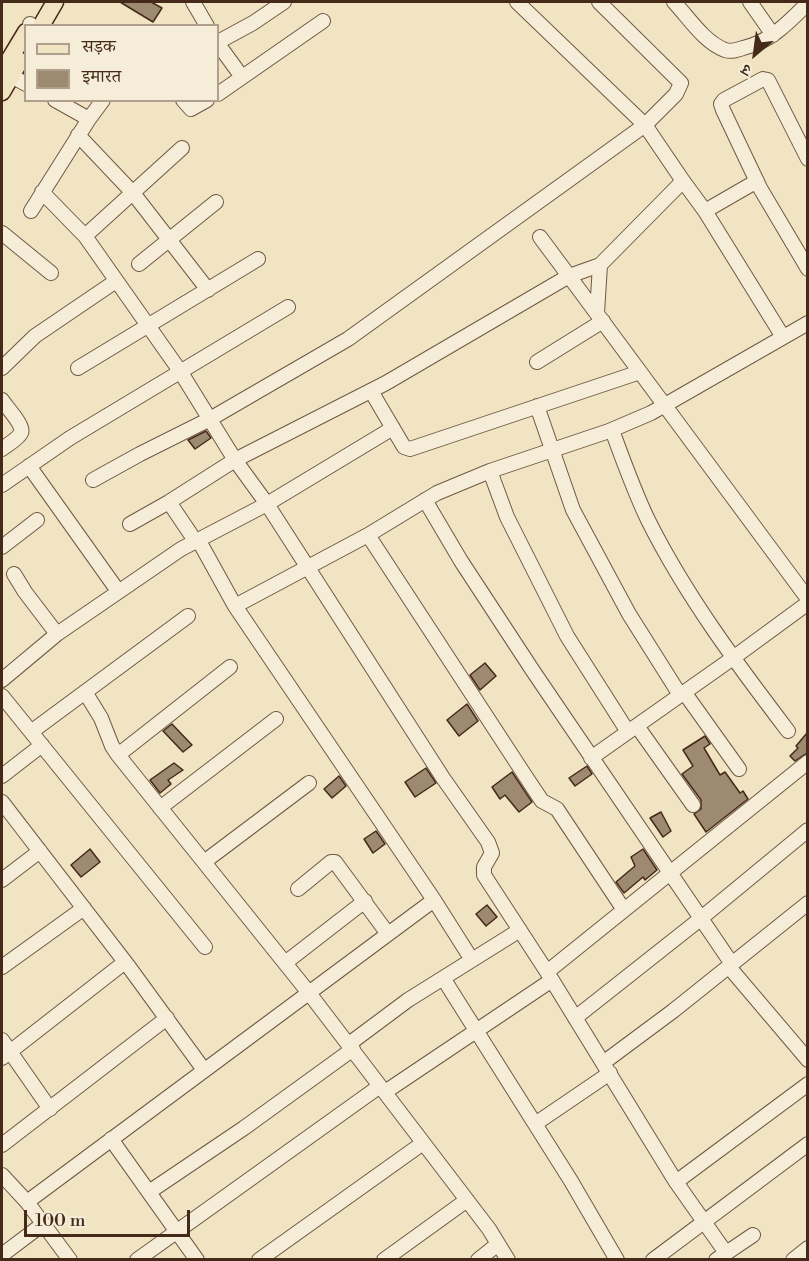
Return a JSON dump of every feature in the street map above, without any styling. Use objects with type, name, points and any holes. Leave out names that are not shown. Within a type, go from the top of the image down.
[{"type":"main road","points":[[33,24],[43,2]]},
{"type":"main road","points":[[34,24],[55,2]]},
{"type":"main road","points":[[2,92],[24,44]]},
{"type":"main road","points":[[10,76],[24,56]]},
{"type":"street","points":[[193,2],[206,24]]},
{"type":"street","points":[[219,42],[284,2]]},
{"type":"street","points":[[517,2],[645,125],[705,211],[783,337]]},
{"type":"street","points":[[93,480],[210,419],[348,339],[645,125],[675,94],[681,83],[599,2]]},
{"type":"street","points":[[674,2],[705,36],[725,50],[750,46],[773,35],[804,7],[805,2]]},
{"type":"street","points":[[750,2],[773,35]]},
{"type":"street","points":[[219,93],[323,21]]},
{"type":"street","points":[[219,44],[242,77]]},
{"type":"street","points":[[807,159],[770,81],[766,78],[724,100],[722,104],[757,181],[789,241],[807,269]]},
{"type":"street","points":[[59,102],[89,119]]},
{"type":"street","points":[[30,211],[102,102]]},
{"type":"street","points":[[185,102],[191,109],[203,102]]},
{"type":"street","points":[[78,135],[133,192],[208,290]]},
{"type":"street","points":[[84,236],[182,148]]},
{"type":"street","points":[[705,211],[757,181]]},
{"type":"street","points":[[130,524],[235,460],[371,391],[569,276],[600,265],[683,182]]},
{"type":"street","points":[[42,192],[84,236],[180,371],[235,460],[267,504],[460,804],[488,842],[492,853],[484,867],[484,875],[607,1068],[676,1182],[704,1221],[721,1256],[753,1234]]},
{"type":"street","points":[[139,264],[216,202]]},
{"type":"street","points":[[2,233],[51,273]]},
{"type":"street","points":[[540,237],[807,601],[733,658],[591,758]]},
{"type":"street","points":[[78,368],[258,259]]},
{"type":"street","points":[[600,265],[600,317]]},
{"type":"street","points":[[2,368],[34,336],[116,281]]},
{"type":"street","points":[[2,485],[70,438],[288,306]]},
{"type":"street","points":[[537,362],[600,317]]},
{"type":"street","points":[[236,606],[462,481],[612,430],[664,406],[807,323]]},
{"type":"street","points":[[371,391],[404,447],[410,449],[640,372]]},
{"type":"street","points":[[2,400],[22,429],[20,434],[2,449]]},
{"type":"street","points":[[537,406],[573,510],[629,614],[682,694],[739,769]]},
{"type":"street","points":[[2,680],[57,634],[181,549],[267,504],[393,428]]},
{"type":"street","points":[[612,430],[648,520],[685,585],[733,658],[788,732]]},
{"type":"street","points":[[29,466],[118,591]]},
{"type":"street","points":[[490,471],[507,517],[567,636],[633,729],[693,805]]},
{"type":"street","points":[[424,500],[460,561],[730,965],[807,1060]]},
{"type":"street","points":[[168,502],[197,542],[236,606],[472,960]]},
{"type":"street","points":[[2,547],[37,520]]},
{"type":"street","points":[[368,535],[542,801],[557,809],[624,910]]},
{"type":"street","points":[[14,574],[57,634]]},
{"type":"street","points":[[31,732],[188,616]]},
{"type":"street","points":[[118,756],[230,667]]},
{"type":"street","points":[[85,692],[101,718],[118,756],[351,1047],[508,1260]]},
{"type":"street","points":[[2,696],[205,947]]},
{"type":"street","points":[[160,808],[276,719]]},
{"type":"street","points":[[2,776],[42,745]]},
{"type":"street","points":[[137,1260],[382,1089],[475,1030],[549,976],[624,910],[807,762]]},
{"type":"street","points":[[204,862],[309,783]]},
{"type":"street","points":[[2,802],[125,962],[204,1070]]},
{"type":"street","points":[[575,1018],[807,830]]},
{"type":"street","points":[[2,880],[40,851]]},
{"type":"street","points":[[298,889],[333,862],[338,865],[388,934]]},
{"type":"street","points":[[27,1202],[434,900]]},
{"type":"street","points":[[285,963],[365,901]]},
{"type":"street","points":[[535,1125],[807,903]]},
{"type":"street","points":[[2,967],[84,908]]},
{"type":"street","points":[[149,1192],[244,1128],[351,1047],[408,1000],[520,930]]},
{"type":"street","points":[[50,1109],[4,1050],[125,962]]},
{"type":"street","points":[[443,978],[617,1260]]},
{"type":"street","points":[[2,1145],[167,1018]]},
{"type":"street","points":[[676,1182],[807,1084]]},
{"type":"street","points":[[111,1139],[197,1260]]},
{"type":"street","points":[[259,1260],[423,1143]]},
{"type":"street","points":[[653,1260],[807,1144]]},
{"type":"street","points":[[3,1180],[27,1202],[70,1260]]},
{"type":"street","points":[[384,1260],[466,1200]]},
{"type":"street","points":[[2,1255],[43,1224]]},
{"type":"street","points":[[478,1260],[498,1244]]},
{"type":"street","points":[[793,1260],[807,1248]]},
{"type":"building","points":[[120,2],[151,2],[162,8],[153,22]]},
{"type":"building","points":[[206,431],[211,438],[195,449],[188,440]]},
{"type":"building","points":[[485,663],[496,676],[480,690],[470,675]]},
{"type":"building","points":[[467,704],[478,721],[459,736],[447,720]]},
{"type":"building","points":[[172,724],[192,745],[183,752],[163,731]]},
{"type":"building","points":[[807,733],[807,753],[795,761],[790,756]]},
{"type":"building","points":[[705,736],[710,744],[704,748],[720,775],[725,772],[740,793],[743,791],[748,799],[706,832],[694,814],[701,809],[701,800],[682,774],[693,766],[683,750]]},
{"type":"building","points":[[174,763],[183,770],[168,780],[171,784],[160,793],[150,780]]},
{"type":"building","points":[[587,766],[592,774],[575,786],[569,778]]},
{"type":"building","points":[[426,768],[436,783],[415,797],[405,782]]},
{"type":"building","points":[[512,772],[532,802],[519,812],[505,795],[500,799],[492,787]]},
{"type":"building","points":[[339,776],[346,786],[332,798],[324,789]]},
{"type":"building","points":[[661,812],[671,831],[663,837],[650,818]]},
{"type":"building","points":[[376,831],[385,844],[373,853],[364,839]]},
{"type":"building","points":[[90,849],[100,862],[81,877],[71,865]]},
{"type":"building","points":[[643,849],[657,870],[645,880],[643,877],[624,893],[616,882],[635,866],[631,857]]},
{"type":"building","points":[[487,905],[497,917],[486,926],[476,914]]}]
